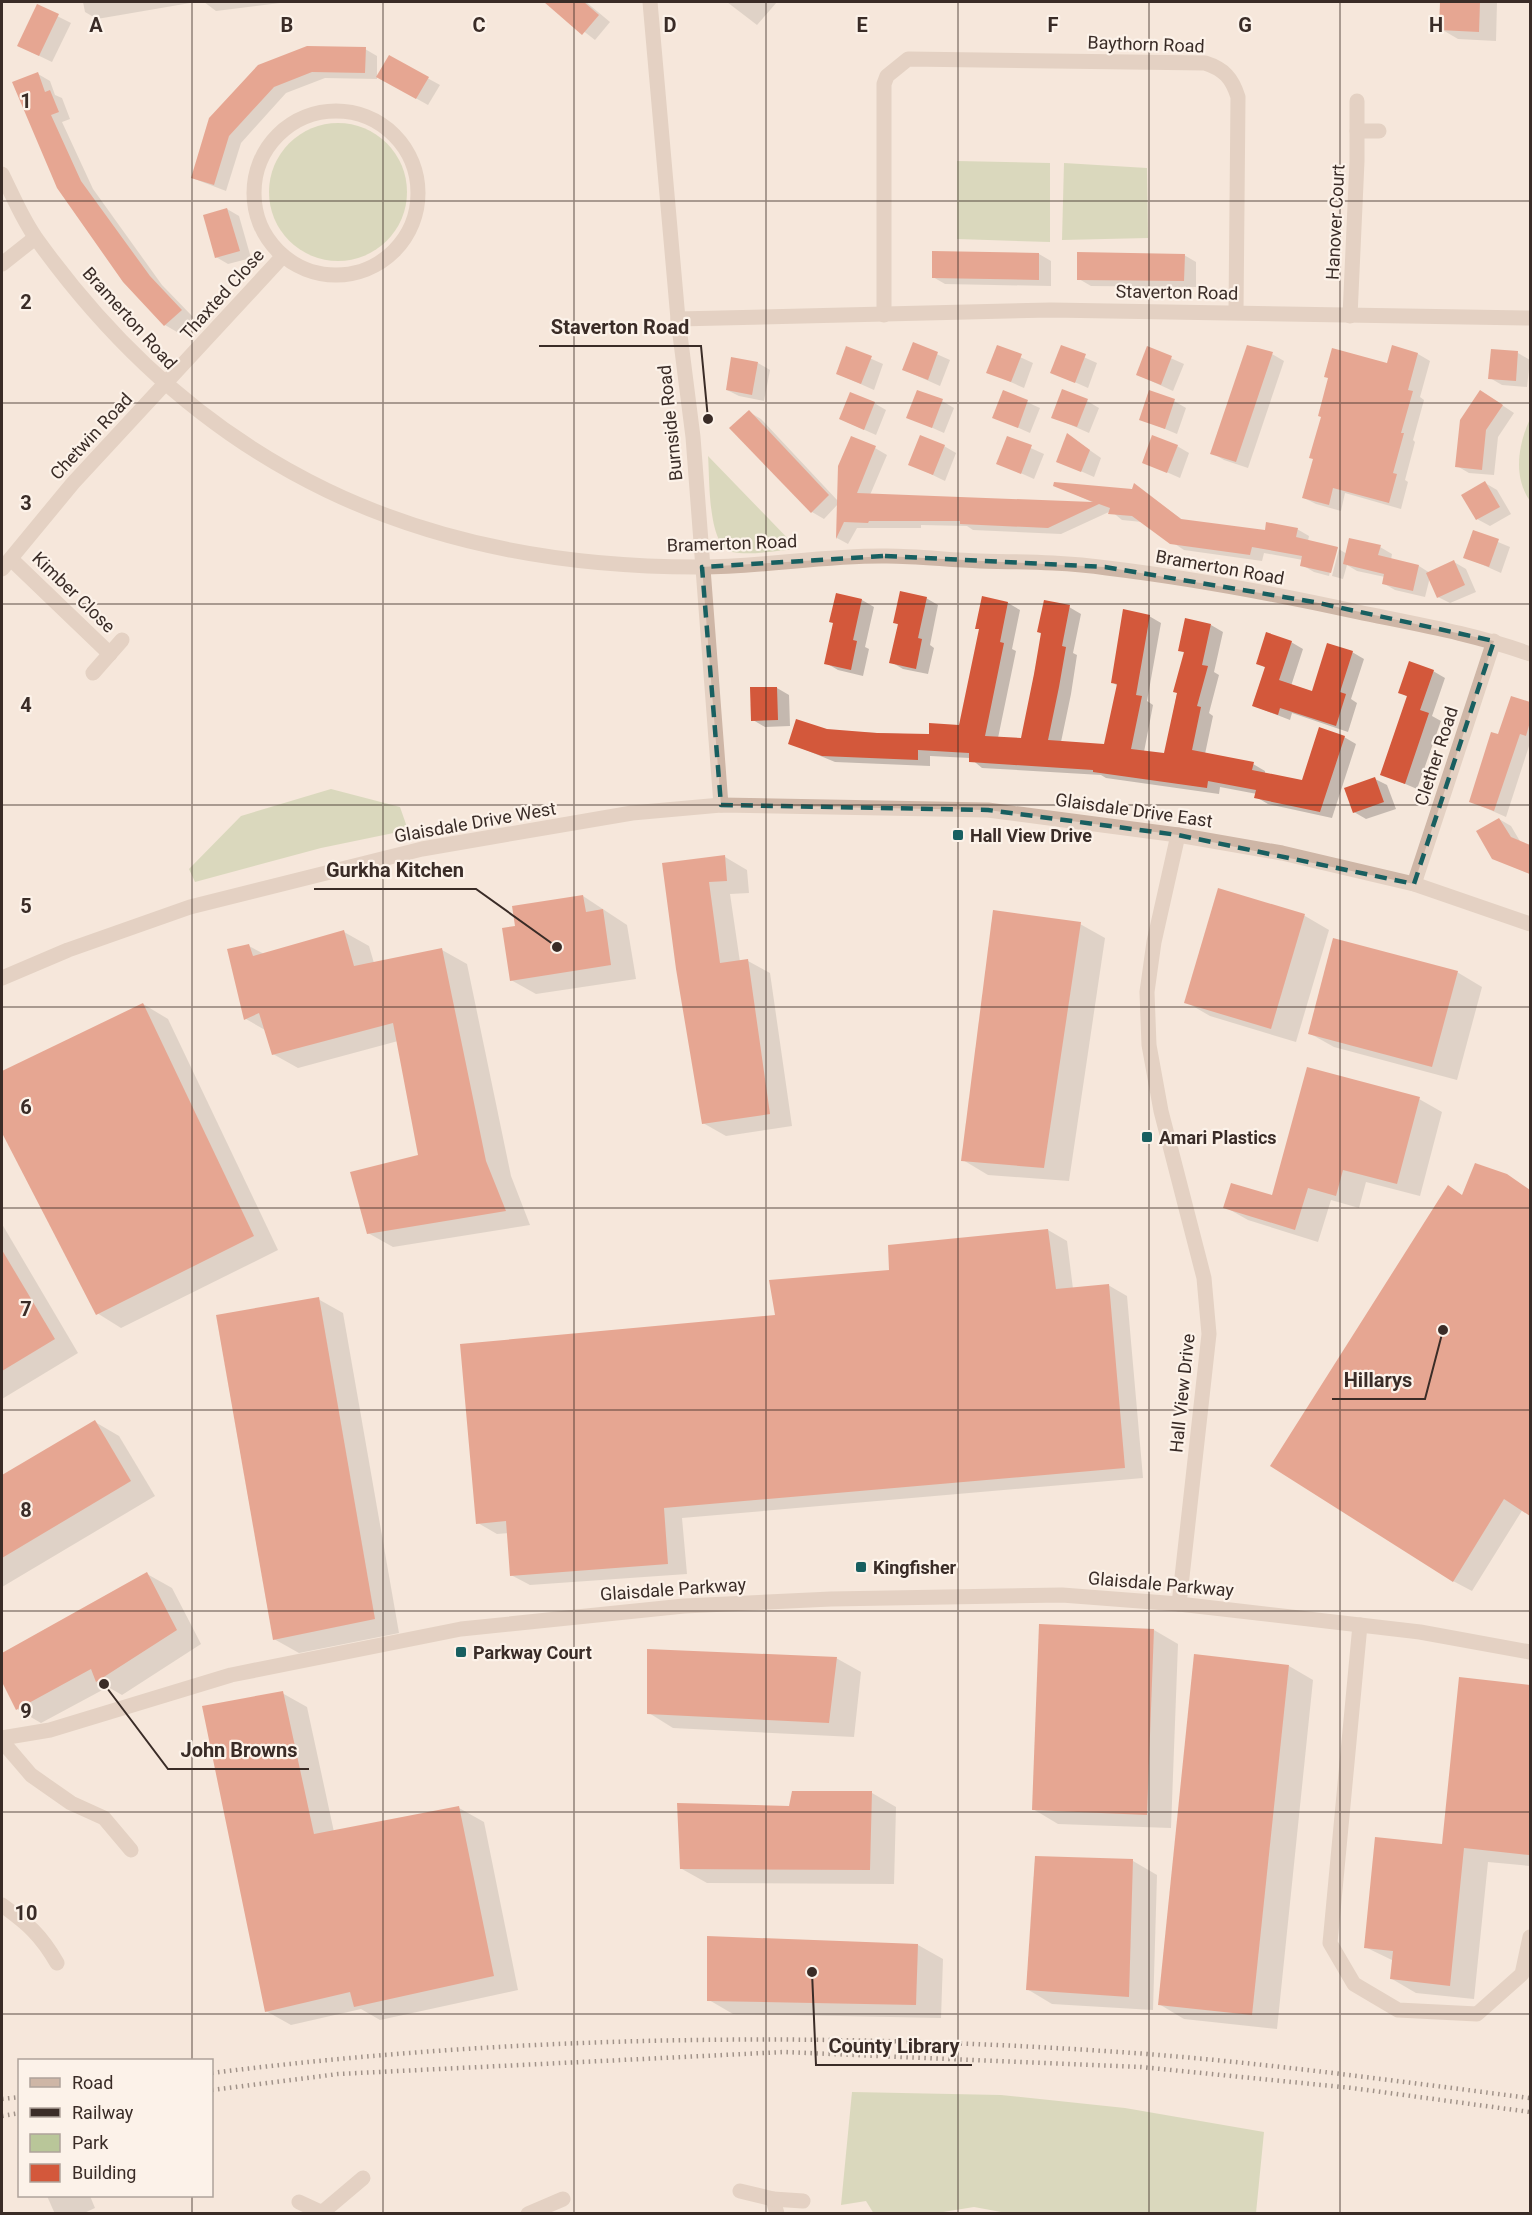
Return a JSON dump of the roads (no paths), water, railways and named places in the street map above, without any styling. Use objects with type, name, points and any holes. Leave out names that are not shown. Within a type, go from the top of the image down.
[{"type":"street","name":"Burnside Road","points":[[650,2],[678,319],[693,437],[721,805]]},
{"type":"street","name":"Baythorn Road","points":[[884,315],[884,84],[887,76],[908,59],[1205,63],[1219,68],[1234,83],[1238,97],[1236,312]]},
{"type":"street","name":"Hanover Court","points":[[1350,316],[1358,131],[1357,101]]},
{"type":"street","name":"Thaxted Close","points":[[344,111],[372,118],[395,135],[411,159],[419,186],[416,215],[408,236],[389,257],[364,271],[336,276],[308,270],[283,256],[264,233],[255,206],[255,177],[266,151],[284,129],[309,115],[344,111]]},
{"type":"street","points":[[1358,131],[1379,131]]},
{"type":"street","name":"Bramerton Road","points":[[2,174],[35,238],[126,347],[165,385],[227,434],[271,462],[328,492],[401,521],[480,546],[554,559],[702,567],[885,556],[1105,567],[1314,602],[1494,641],[1530,654]]},
{"type":"street","points":[[2,264],[35,238]]},
{"type":"street","name":"Thaxted Close","points":[[165,385],[283,256]]},
{"type":"street","name":"Staverton Road","points":[[678,319],[1052,310],[1530,318]]},
{"type":"street","name":"Chetwin Road","points":[[6,564],[73,483],[165,385]]},
{"type":"street","name":"Kimber Close","points":[[6,564],[110,654]]},
{"type":"street","name":"Kimber Close","points":[[93,673],[122,640]]},
{"type":"street","name":"Clether Road","points":[[1414,884],[1494,641]]},
{"type":"street","name":"Glaisdale Drive East","points":[[721,805],[988,810],[1178,835],[1282,853],[1414,884],[1530,924]]},
{"type":"street","name":"Glaisdale Drive West","points":[[2,978],[68,950],[190,907],[422,849],[632,813],[721,805]]},
{"type":"street","name":"Hall View Drive","points":[[1178,835],[1154,942],[1147,992],[1149,1045],[1161,1111],[1204,1278],[1209,1334],[1179,1604]]},
{"type":"street","name":"Glaisdale Parkway","points":[[130,1850],[104,1818],[72,1803],[32,1775],[2,1740],[50,1730],[231,1676],[461,1629],[537,1619],[684,1606],[831,1599],[1062,1595],[1179,1604],[1420,1632],[1530,1652]]},
{"type":"street","points":[[1360,1625],[1330,1944],[1354,1984],[1398,2010],[1477,2014],[1522,1974],[1530,1937]]},
{"type":"street","points":[[2,1905],[30,1925],[45,1942],[57,1963]]},
{"type":"street","points":[[300,2202],[324,2212],[363,2178]]},
{"type":"street","points":[[740,2191],[775,2206],[804,2201]]},
{"type":"street","points":[[528,2214],[563,2199]]},
{"type":"railway","points":[[213,2073],[445,2050],[562,2044],[679,2040],[913,2042],[1195,2058],[1530,2098]]},
{"type":"railway","points":[[213,2090],[338,2074],[784,2052],[1141,2067],[1352,2088],[1530,2112]]},
{"type":"railway","points":[[2,2099],[18,2097]]},
{"type":"railway","points":[[2,2116],[18,2113]]},
{"type":"place","name":"Staverton Road","points":[[708,419]]},
{"type":"place","name":"Hall View Drive","points":[[958,835]]},
{"type":"place","name":"Gurkha Kitchen","points":[[557,947]]},
{"type":"place","name":"Amari Plastics","points":[[1147,1137]]},
{"type":"place","name":"Hillarys","points":[[1443,1330]]},
{"type":"place","name":"Kingfisher","points":[[861,1567]]},
{"type":"place","name":"Parkway Court","points":[[461,1652]]},
{"type":"place","name":"John Browns","points":[[104,1684]]},
{"type":"place","name":"County Library","points":[[812,1972]]}]
